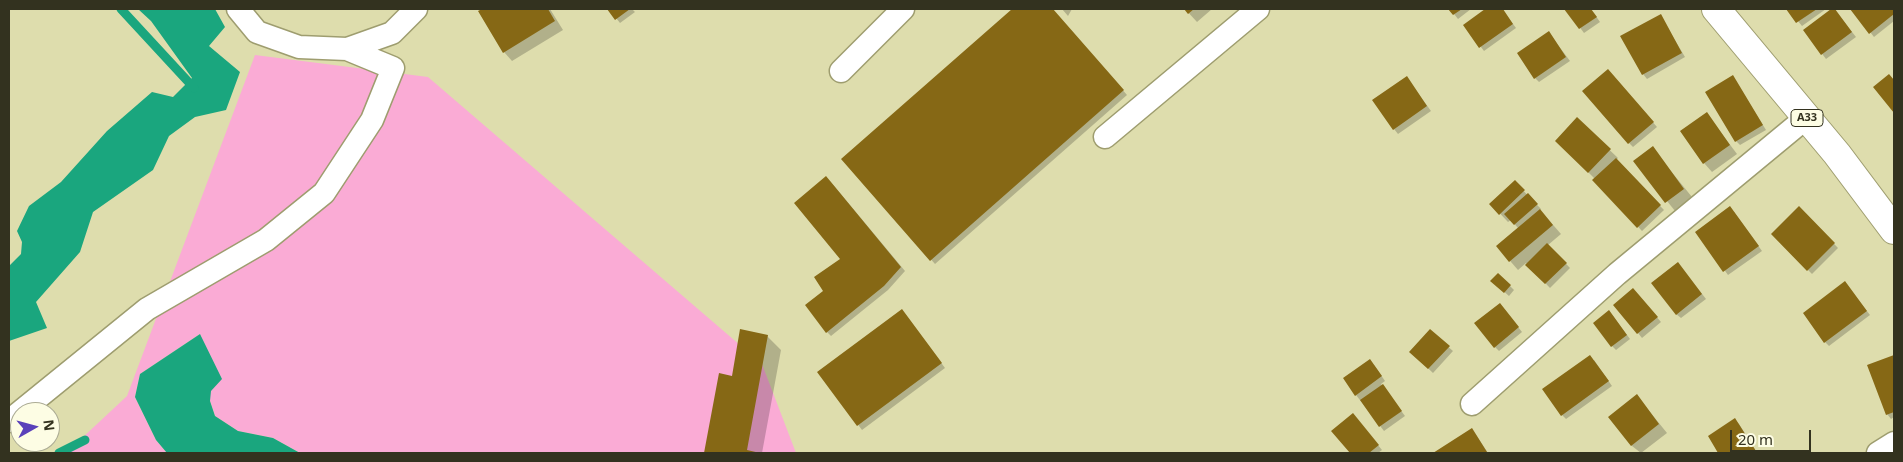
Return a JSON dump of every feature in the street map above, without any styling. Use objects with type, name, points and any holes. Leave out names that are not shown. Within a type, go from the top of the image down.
[{"type":"highway","name":"A33","points":[[1716,9],[1838,154],[1894,230]]},
{"type":"street","points":[[9,421],[147,309],[266,240],[324,193],[372,120],[392,68],[347,49],[299,47],[257,32],[238,9]]},
{"type":"street","points":[[347,49],[392,34],[416,9]]},
{"type":"street","points":[[841,71],[903,9]]},
{"type":"street","points":[[1105,137],[1258,9]]},
{"type":"street","points":[[1472,404],[1618,274],[1807,117]]},
{"type":"street","points":[[1878,453],[1894,443]]},
{"type":"shaded area","points":[[138,9],[215,9],[225,27],[209,46],[240,72],[226,110],[195,117],[169,136],[153,170],[93,212],[80,252],[36,302],[47,328],[9,341],[9,266],[21,254],[22,242],[17,231],[29,206],[61,182],[107,131],[152,92],[173,97],[192,78],[151,21]]},
{"type":"shaded area","points":[[255,55],[428,77],[762,364],[796,453],[300,453],[273,438],[238,431],[215,416],[210,401],[200,334],[140,374],[135,397],[156,440],[167,453],[66,453],[127,396]]},
{"type":"shaded area","points":[[200,334],[222,379],[211,391],[210,401],[215,416],[238,431],[273,438],[300,453],[167,453],[156,440],[135,397],[140,374]]},
{"type":"building","points":[[482,9],[548,9],[555,21],[503,53],[478,11]]},
{"type":"building","points":[[607,9],[630,9],[615,20]]},
{"type":"building","points":[[1012,9],[1053,9],[1124,90],[930,261],[841,159]]},
{"type":"building","points":[[1184,9],[1194,9],[1188,14]]},
{"type":"building","points":[[1448,9],[1462,9],[1453,15]]},
{"type":"building","points":[[1485,9],[1503,9],[1513,24],[1479,48],[1463,25]]},
{"type":"building","points":[[1564,9],[1591,9],[1597,17],[1579,29]]},
{"type":"building","points":[[1786,9],[1817,9],[1796,23]]},
{"type":"building","points":[[1831,9],[1835,9],[1852,32],[1821,55],[1803,30]]},
{"type":"building","points":[[1850,9],[1894,9],[1894,14],[1869,34]]},
{"type":"building","points":[[1661,14],[1682,53],[1642,75],[1620,36]]},
{"type":"building","points":[[1549,31],[1566,57],[1534,79],[1517,53]]},
{"type":"building","points":[[1608,69],[1654,122],[1628,144],[1582,91]]},
{"type":"building","points":[[1889,74],[1894,80],[1894,113],[1873,87]]},
{"type":"building","points":[[1733,75],[1763,125],[1735,142],[1705,92]]},
{"type":"building","points":[[1407,76],[1427,106],[1393,130],[1372,100]]},
{"type":"building","points":[[1707,112],[1730,145],[1703,164],[1680,131]]},
{"type":"building","points":[[1577,117],[1611,149],[1588,173],[1555,141]]},
{"type":"building","points":[[1653,146],[1684,189],[1665,203],[1633,161]]},
{"type":"building","points":[[1616,158],[1661,205],[1637,228],[1592,180]]},
{"type":"building","points":[[826,176],[901,267],[884,286],[826,333],[805,305],[823,291],[814,277],[840,259],[794,203]]},
{"type":"building","points":[[1515,180],[1525,190],[1499,215],[1489,204]]},
{"type":"building","points":[[1528,193],[1538,204],[1514,225],[1504,214]]},
{"type":"building","points":[[1730,206],[1759,246],[1723,272],[1695,232]]},
{"type":"building","points":[[1799,206],[1835,243],[1807,271],[1771,234]]},
{"type":"building","points":[[1540,209],[1553,225],[1509,262],[1496,246]]},
{"type":"building","points":[[1547,243],[1567,263],[1545,284],[1525,265]]},
{"type":"building","points":[[1678,262],[1702,294],[1676,315],[1651,283]]},
{"type":"building","points":[[1498,273],[1511,285],[1504,293],[1490,281]]},
{"type":"building","points":[[1845,281],[1867,311],[1824,343],[1803,313]]},
{"type":"building","points":[[1633,288],[1658,317],[1637,334],[1613,305]]},
{"type":"building","points":[[1500,303],[1519,327],[1494,348],[1474,323]]},
{"type":"building","points":[[902,309],[942,363],[857,426],[817,372]]},
{"type":"building","points":[[1609,310],[1627,335],[1611,347],[1593,323]]},
{"type":"building","points":[[740,329],[768,335],[747,450],[760,453],[704,453],[719,373],[732,376]]},
{"type":"building","points":[[1430,329],[1450,346],[1428,369],[1409,352]]},
{"type":"building","points":[[1590,355],[1609,381],[1561,416],[1542,389]]},
{"type":"building","points":[[1894,355],[1894,412],[1886,415],[1867,365]]},
{"type":"building","points":[[1370,359],[1382,376],[1355,396],[1343,378]]},
{"type":"building","points":[[1383,384],[1402,411],[1379,427],[1360,400]]},
{"type":"building","points":[[1637,394],[1659,424],[1631,446],[1608,417]]},
{"type":"building","points":[[1353,413],[1379,445],[1369,453],[1350,453],[1331,431]]},
{"type":"building","points":[[1735,418],[1756,451],[1752,453],[1718,453],[1708,436]]},
{"type":"building","points":[[1472,428],[1487,452],[1433,453]]},
{"type":"waterway","points":[[121,9],[194,88]]},
{"type":"waterway","points":[[59,453],[85,440]]}]
